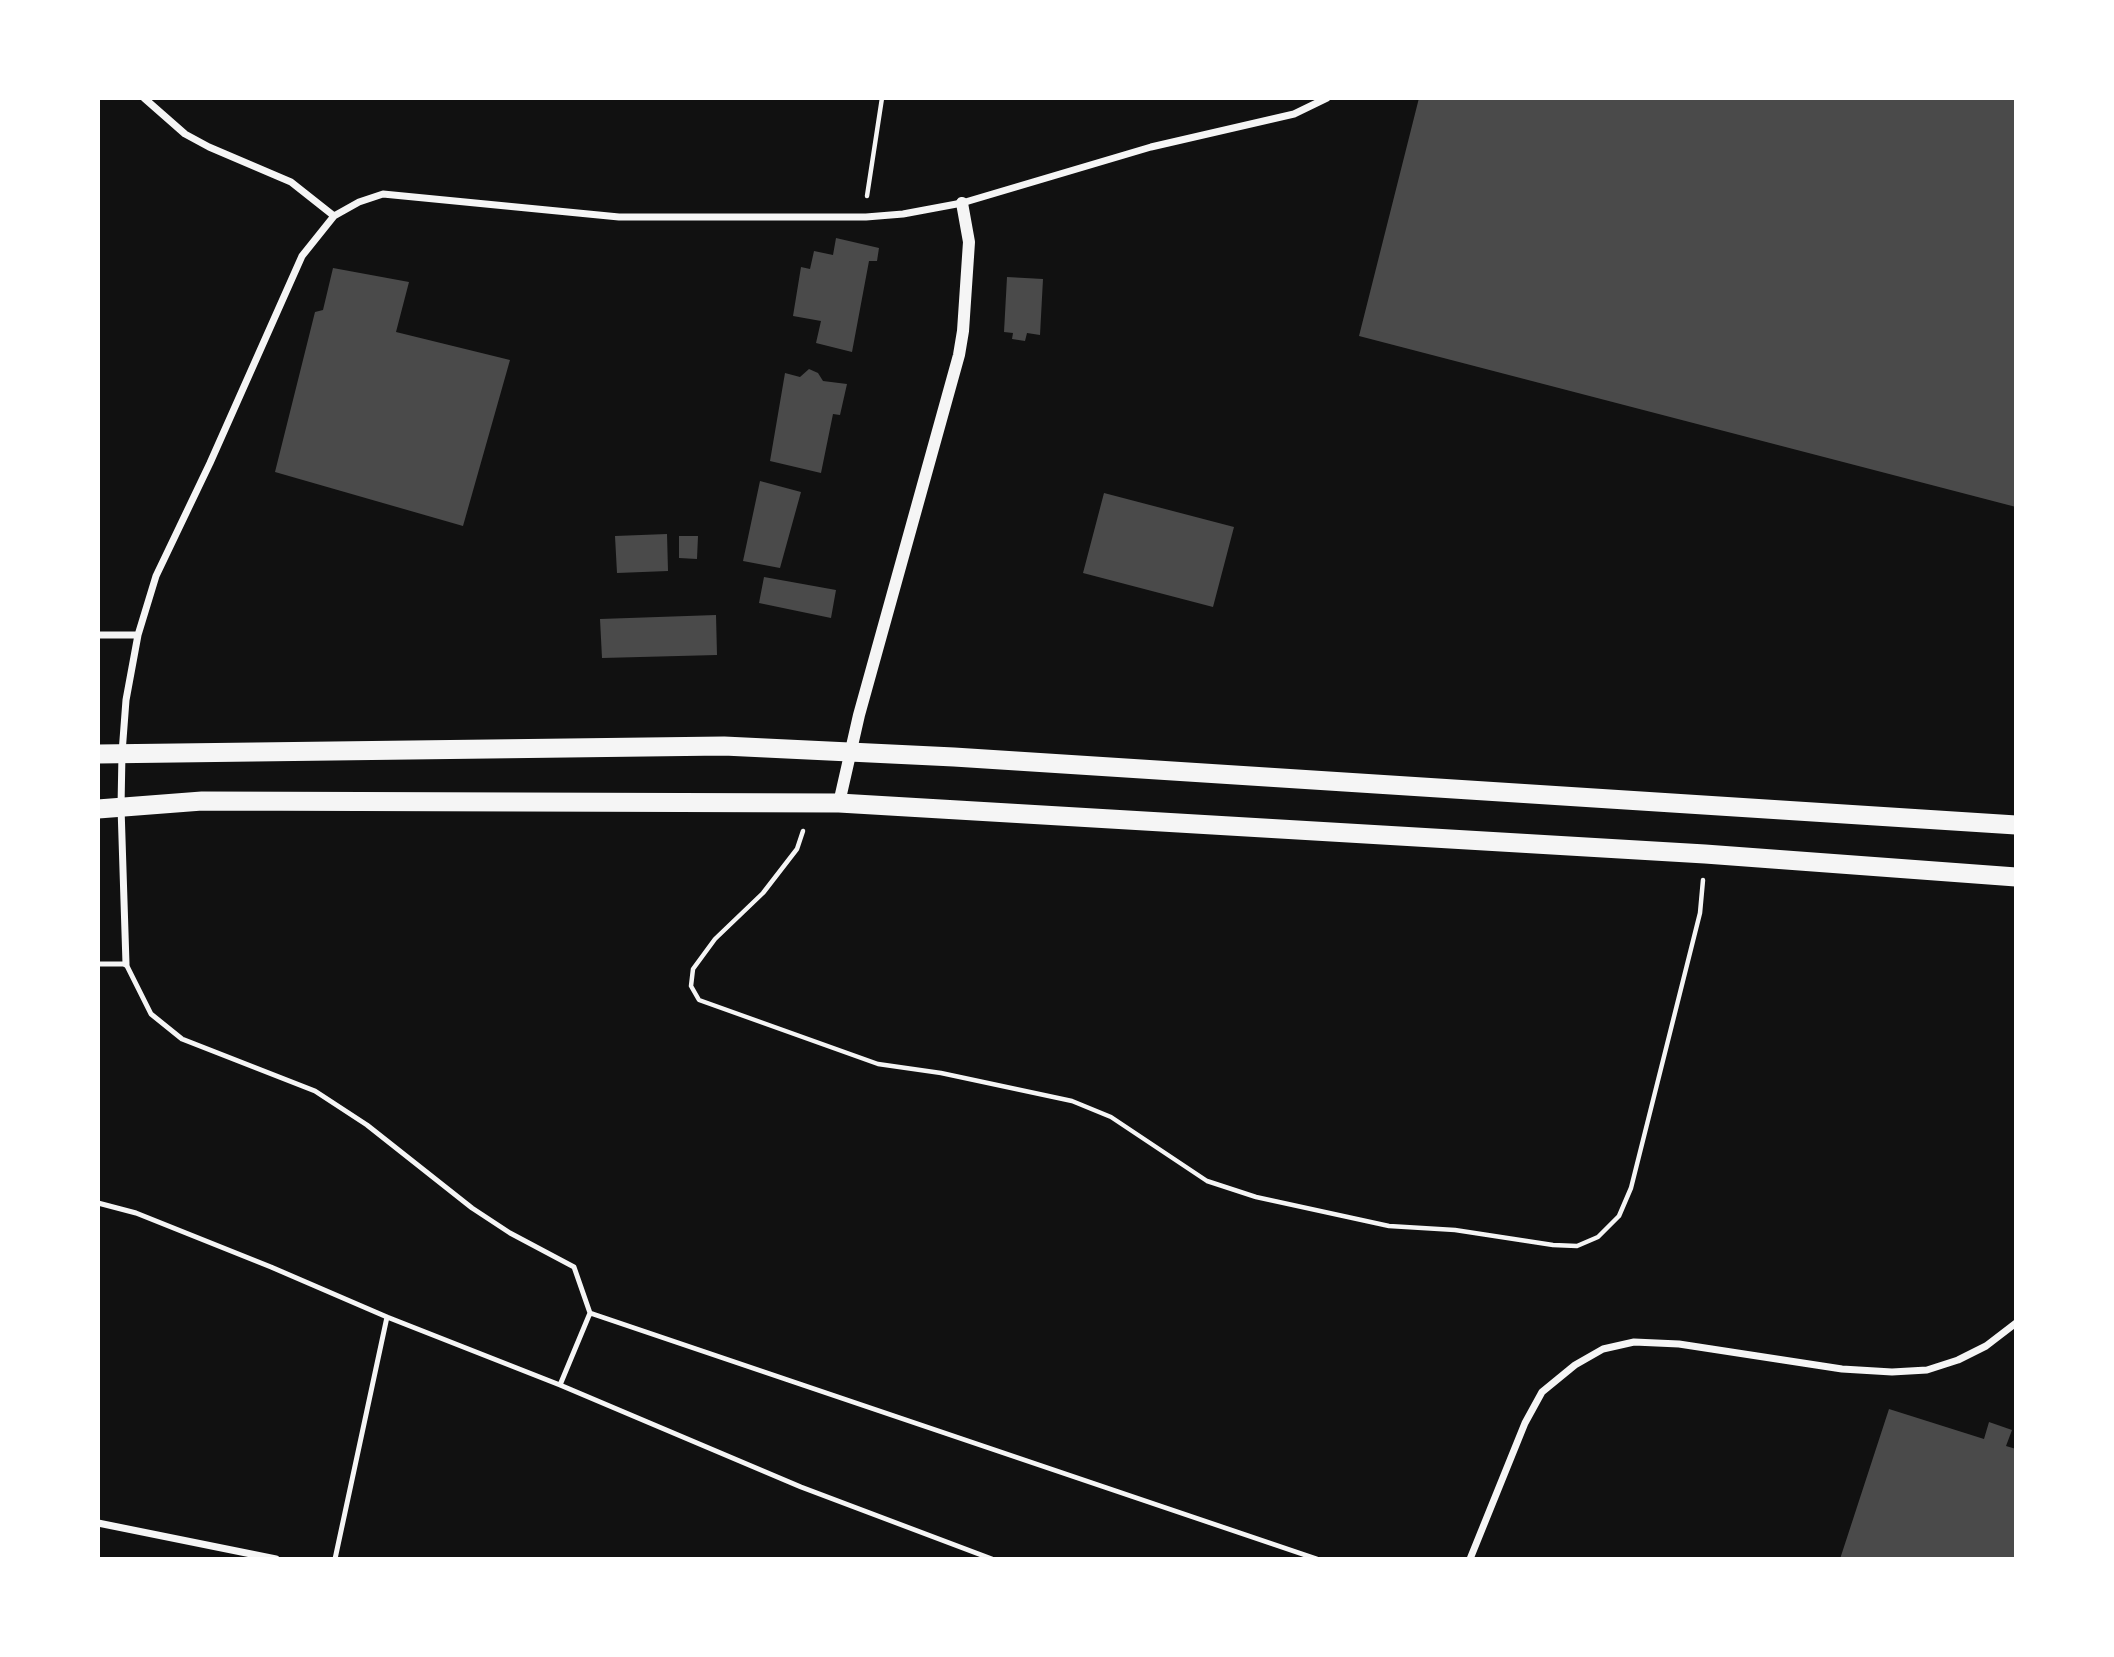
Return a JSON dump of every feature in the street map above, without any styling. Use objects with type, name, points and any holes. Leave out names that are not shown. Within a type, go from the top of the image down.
[{"type":"highway","points":[[98,754],[724,746],[954,757],[2016,825]]},
{"type":"highway","points":[[98,809],[202,802],[839,803],[1705,854],[2016,877]]},
{"type":"street","points":[[144,98],[185,134],[291,182],[334,216]]},
{"type":"street","points":[[126,964],[122,753],[126,700],[138,635],[156,576],[210,463],[302,256],[334,216],[359,202],[383,194],[619,217],[866,217],[903,214],[962,203],[1151,147],[1294,114],[1327,98]]},
{"type":"street","points":[[839,803],[850,752],[959,355],[969,242],[962,203]]},
{"type":"street","points":[[98,635],[138,635]]},
{"type":"street","points":[[1470,1559],[1524,1423],[1542,1392],[1575,1365],[1603,1349],[1634,1342],[1679,1344],[1842,1368],[1892,1372],[1927,1370],[1958,1360],[1986,1346],[2016,1323]]},
{"type":"street","points":[[98,1523],[276,1559]]},
{"type":"lane","points":[[98,964],[126,964],[151,1014],[182,1039],[315,1091],[367,1125],[472,1208],[510,1233],[574,1267],[590,1313],[560,1385]]},
{"type":"lane","points":[[98,1203],[136,1213],[560,1385],[801,1487],[992,1559]]},
{"type":"lane","points":[[590,1313],[1317,1559]]},
{"type":"lane","points":[[335,1559],[387,1317]]},
{"type":"path","points":[[866,217],[882,98]]},
{"type":"path","points":[[813,803],[797,849],[763,893],[715,939],[693,969],[691,986],[699,1000],[878,1063],[941,1073],[1072,1101],[1111,1117],[1207,1181],[1256,1197],[1389,1226],[1455,1230],[1553,1245],[1577,1245],[1598,1237],[1619,1216],[1631,1188],[1700,913],[1705,854]]},
{"type":"building","points":[[1419,98],[2016,98],[2016,507],[1359,336]]},
{"type":"building","points":[[836,238],[879,248],[877,261],[869,261],[852,352],[816,343],[821,321],[793,316],[801,267],[810,269],[814,251],[833,255]]},
{"type":"building","points":[[333,268],[409,282],[396,332],[510,360],[463,526],[275,472],[315,312],[323,310]]},
{"type":"building","points":[[1007,277],[1043,279],[1040,335],[1027,333],[1025,341],[1012,339],[1013,333],[1004,332]]},
{"type":"building","points":[[809,369],[818,373],[823,381],[847,384],[840,415],[833,414],[821,473],[770,461],[785,373],[800,377]]},
{"type":"building","points":[[760,481],[801,492],[780,568],[743,561]]},
{"type":"building","points":[[1104,493],[1234,527],[1213,607],[1083,573]]},
{"type":"building","points":[[667,534],[668,571],[617,573],[615,536]]},
{"type":"building","points":[[679,536],[698,536],[697,559],[679,558]]},
{"type":"building","points":[[764,577],[836,590],[831,618],[759,603]]},
{"type":"building","points":[[716,615],[717,655],[602,658],[600,619]]},
{"type":"building","points":[[1889,1409],[1984,1439],[1989,1422],[2012,1430],[2006,1446],[2016,1449],[2016,1559],[1840,1559]]}]
